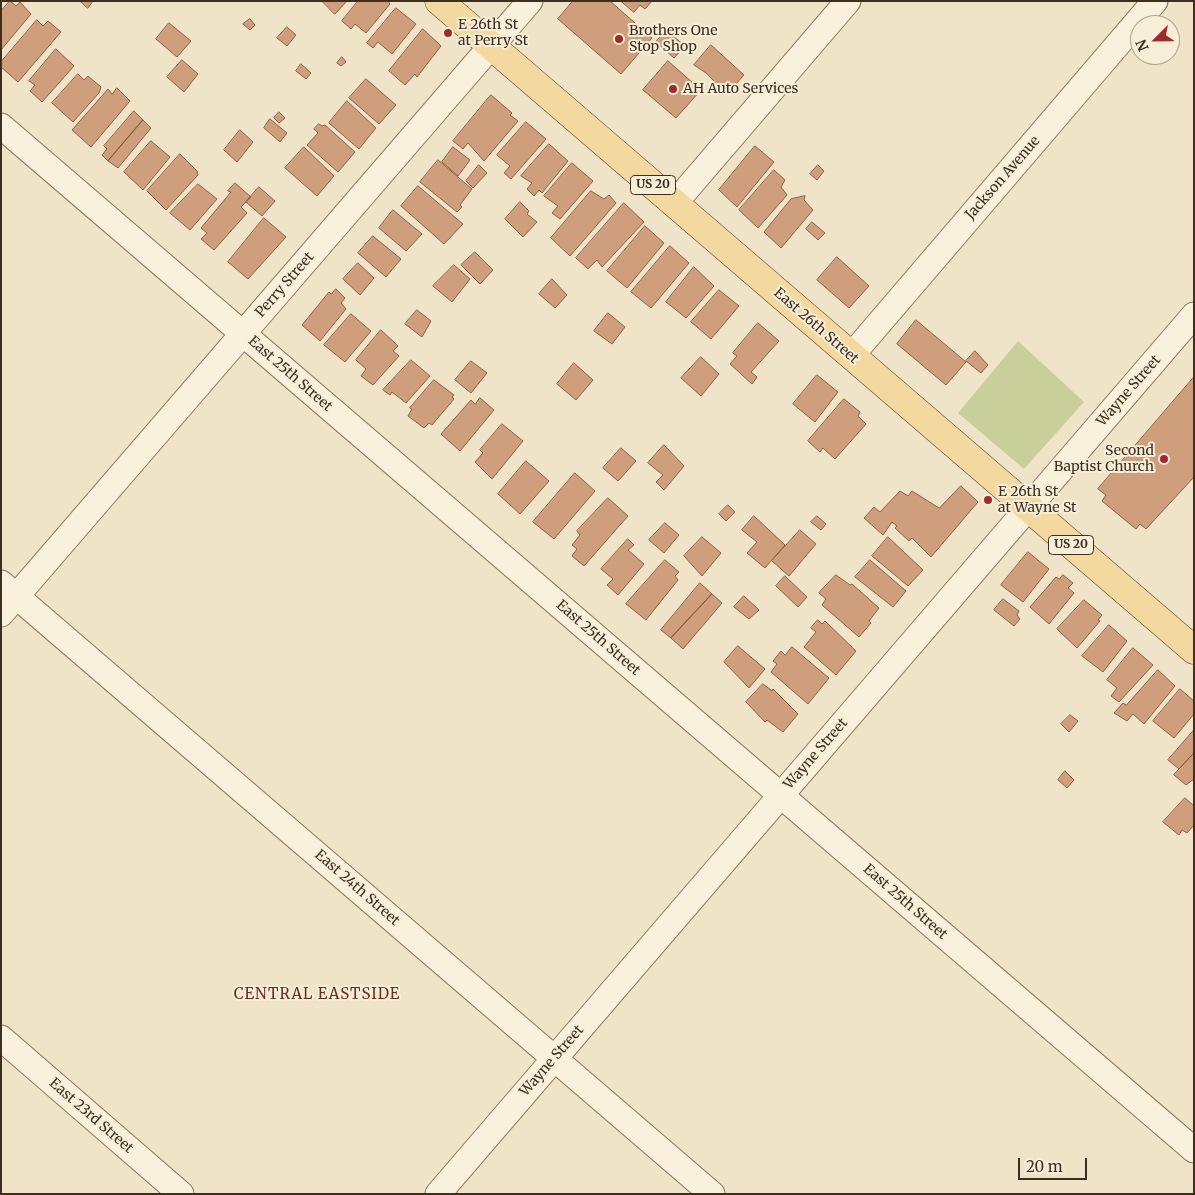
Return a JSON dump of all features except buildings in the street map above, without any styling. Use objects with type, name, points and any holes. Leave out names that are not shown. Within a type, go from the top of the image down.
[{"type":"main road","name":"East 26th Street","points":[[439,1],[1194,650]]},
{"type":"street","name":"Perry Street","points":[[6,598],[243,333],[530,1]]},
{"type":"street","points":[[674,204],[848,1]]},
{"type":"street","name":"Jackson Avenue","points":[[851,356],[1156,1]]},
{"type":"street","name":"East 25th Street","points":[[1,126],[1194,1150]]},
{"type":"street","name":"Wayne Street","points":[[438,1194],[1194,315]]},
{"type":"street","name":"East 24th Street","points":[[6,598],[554,1058],[712,1194]]},
{"type":"street","name":"East 23rd Street","points":[[1,1038],[181,1194]]},
{"type":"green space","points":[[1018,341],[1084,402],[1024,469],[958,413]]},
{"type":"place","name":"E 26th St at Perry St","points":[[448,33]]},
{"type":"place","name":"Brothers One Stop Shop","points":[[619,39]]},
{"type":"place","name":"AH Auto Services","points":[[673,89]]},
{"type":"place","name":"Second Baptist Church","points":[[1164,459]]},
{"type":"place","name":"E 26th St at Wayne St","points":[[988,500]]},
{"type":"district","name":"CENTRAL EASTSIDE","points":[[317,995]]}]
